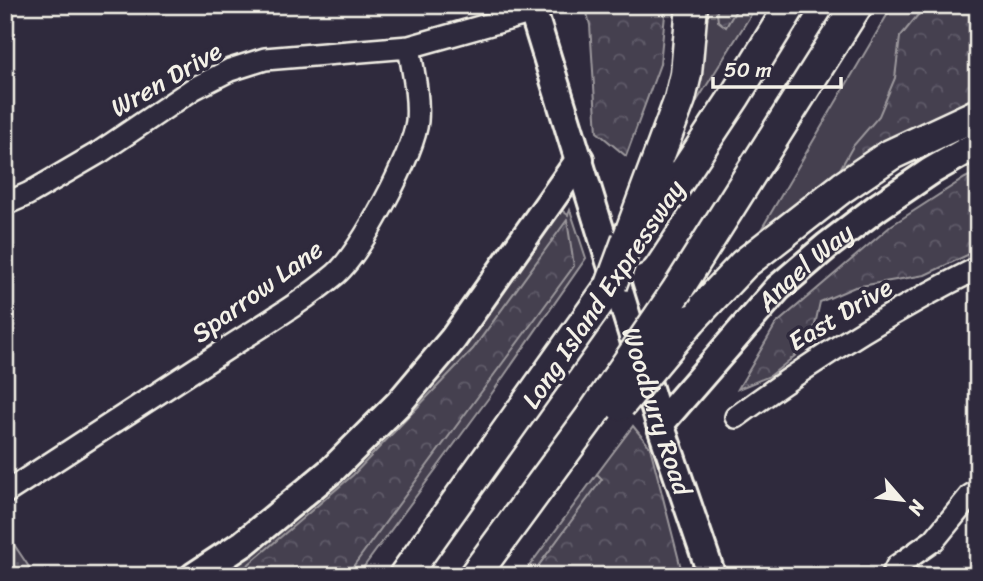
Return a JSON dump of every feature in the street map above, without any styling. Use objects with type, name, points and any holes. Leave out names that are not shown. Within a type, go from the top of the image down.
[{"type":"highway","points":[[611,285],[680,99],[686,74],[692,5]]},
{"type":"highway","name":"Long Island Expressway","points":[[404,576],[611,285],[791,5]]},
{"type":"highway","points":[[596,422],[857,5]]},
{"type":"highway","points":[[474,576],[572,444],[596,422],[744,264],[843,187],[890,155],[978,114]]},
{"type":"main road","name":"Woodbury Road","points":[[532,9],[660,424],[712,576]]},
{"type":"main road","name":"Angel Way","points":[[660,424],[778,288],[878,207],[931,171],[978,145]]},
{"type":"main road","points":[[194,576],[244,542],[332,470],[399,403],[453,339],[580,159]]},
{"type":"street","name":"Wren Drive","points":[[5,204],[28,194],[100,152],[193,89],[230,70],[265,59],[409,47],[532,9]]},
{"type":"street","name":"Sparrow Lane","points":[[5,493],[291,307],[338,272],[359,246],[385,201],[417,122],[416,86],[409,47]]},
{"type":"street","name":"East Drive","points":[[736,418],[799,370],[978,268]]},
{"type":"street","points":[[892,576],[897,566],[934,540],[970,496],[978,491]]},
{"type":"green space","points":[[585,5],[666,5],[660,64],[626,156],[597,132],[590,25]]},
{"type":"green space","points":[[701,5],[757,5],[690,112]]},
{"type":"green space","points":[[716,5],[739,5],[726,27],[718,21]]},
{"type":"green space","points":[[893,5],[978,5],[978,107],[762,228]]},
{"type":"green space","points":[[926,5],[978,5],[978,95],[839,171],[853,146],[879,116],[895,78],[900,37]]},
{"type":"green space","points":[[978,172],[978,250],[925,275],[855,287],[820,302],[811,343],[770,376],[738,389],[776,324],[892,225]]},
{"type":"green space","points":[[560,209],[568,215],[570,210],[586,258],[490,396],[357,576],[214,576],[246,557],[326,493],[419,400],[471,338]]},
{"type":"green space","points":[[567,220],[574,266],[346,576],[235,576],[353,475],[473,349]]},
{"type":"green space","points":[[633,426],[650,447],[683,576],[531,576],[602,479],[597,474]]},
{"type":"green space","points":[[597,474],[603,479],[531,576],[522,576]]},
{"type":"green space","points":[[5,531],[35,576],[5,576]]}]
